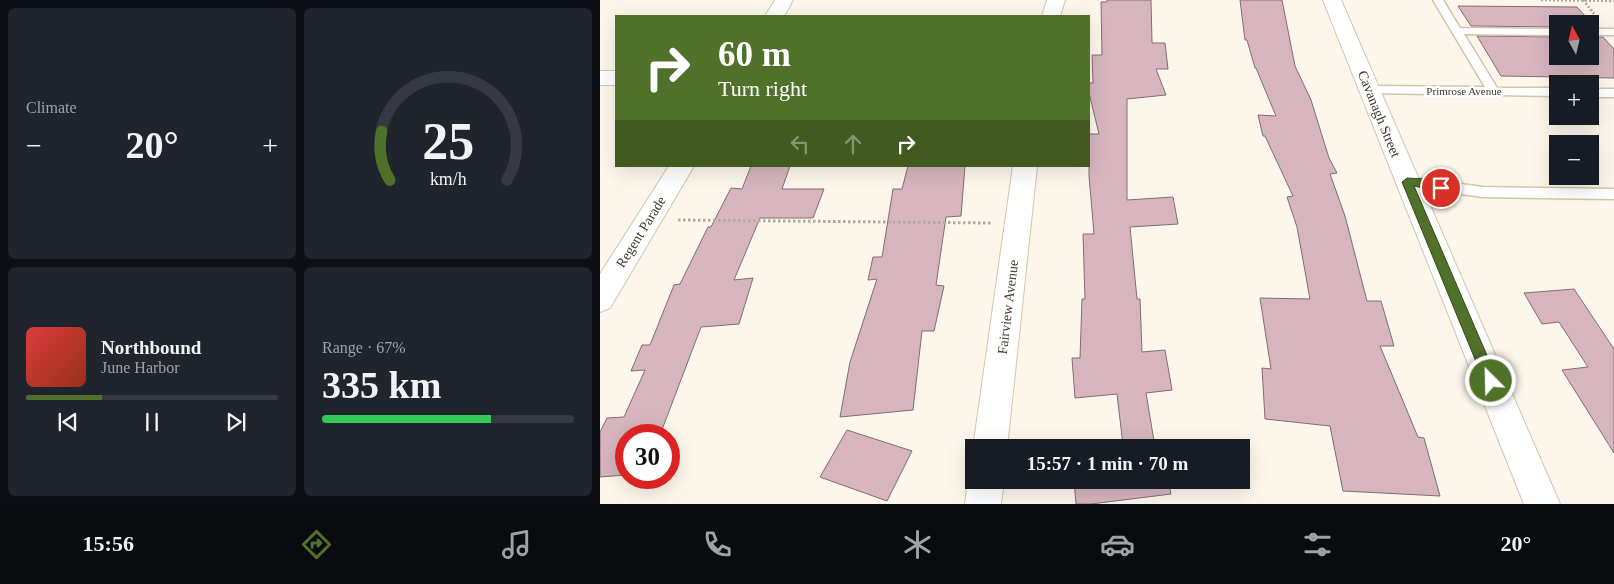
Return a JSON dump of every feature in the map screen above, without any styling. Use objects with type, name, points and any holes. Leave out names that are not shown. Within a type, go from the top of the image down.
[{"type":"street","points":[[776,15],[784,0]]},
{"type":"street","points":[[1051,15],[1056,0]]},
{"type":"street","name":"Cavanagh Street","points":[[1332,0],[1542,504]]},
{"type":"street","points":[[600,78],[615,78]]},
{"type":"street","name":"Regent Parade","points":[[600,299],[681,167]]},
{"type":"street","name":"Fairview Avenue","points":[[991,439],[1025,167]]},
{"type":"street","points":[[984,504],[985,489]]},
{"type":"lane","points":[[1438,0],[1493,91]]},
{"type":"lane","points":[[1456,31],[1549,32]]},
{"type":"lane","points":[[1599,33],[1613,34]]},
{"type":"lane","name":"Primrose Avenue","points":[[1370,90],[1549,92]]},
{"type":"lane","points":[[1599,93],[1614,93]]},
{"type":"lane","points":[[1407,182],[1483,192],[1614,194]]},
{"type":"path","points":[[1541,0],[1614,1]]},
{"type":"path","points":[[678,220],[991,223]]},
{"type":"building","points":[[1107,0],[1151,0],[1152,43],[1165,43],[1168,69],[1156,69],[1166,95],[1127,99],[1127,200],[1173,197],[1178,224],[1130,227],[1137,299],[1140,299],[1142,352],[1165,350],[1172,390],[1146,393],[1154,439],[1122,439],[1117,394],[1075,398],[1072,358],[1080,358],[1082,299],[1085,299],[1083,234],[1094,234],[1089,176],[1090,134],[1099,134],[1090,97],[1090,83],[1093,83],[1092,55],[1102,55],[1101,2],[1107,2]]},
{"type":"building","points":[[1240,0],[1282,0],[1295,66],[1311,100],[1329,158],[1337,173],[1330,174],[1345,216],[1367,301],[1381,301],[1394,346],[1380,346],[1418,437],[1424,438],[1440,496],[1343,491],[1330,426],[1265,419],[1262,368],[1271,369],[1260,298],[1310,299],[1297,227],[1287,197],[1293,196],[1265,136],[1263,136],[1258,115],[1276,116],[1255,68],[1247,40],[1245,40]]},
{"type":"building","points":[[1458,6],[1577,7],[1584,15],[1549,15],[1549,27],[1471,26]]},
{"type":"building","points":[[1477,36],[1549,37],[1549,65],[1599,65],[1599,37],[1603,37],[1614,49],[1614,78],[1599,78],[1599,75],[1501,76]]},
{"type":"building","points":[[751,167],[790,167],[782,189],[824,189],[813,218],[760,218],[734,280],[753,278],[739,324],[701,327],[664,424],[615,424],[615,476],[600,477],[600,432],[607,418],[624,417],[645,370],[631,371],[642,345],[650,345],[674,285],[680,284],[708,227],[711,227],[731,188],[742,189]]},
{"type":"building","points":[[908,167],[965,167],[961,216],[946,217],[936,285],[944,286],[934,331],[922,331],[913,410],[840,417],[850,362],[877,279],[868,280],[873,257],[882,257],[893,189],[902,189]]},
{"type":"building","points":[[1574,289],[1614,349],[1614,453],[1562,370],[1588,367],[1559,322],[1542,324],[1524,293]]},
{"type":"building","points":[[847,430],[912,451],[887,501],[820,477]]},
{"type":"building","points":[[1075,489],[1170,489],[1171,494],[1091,504],[1076,504]]},
{"type":"route","points":[[1441,188],[1424,183],[1407,182],[1491,381]]}]
